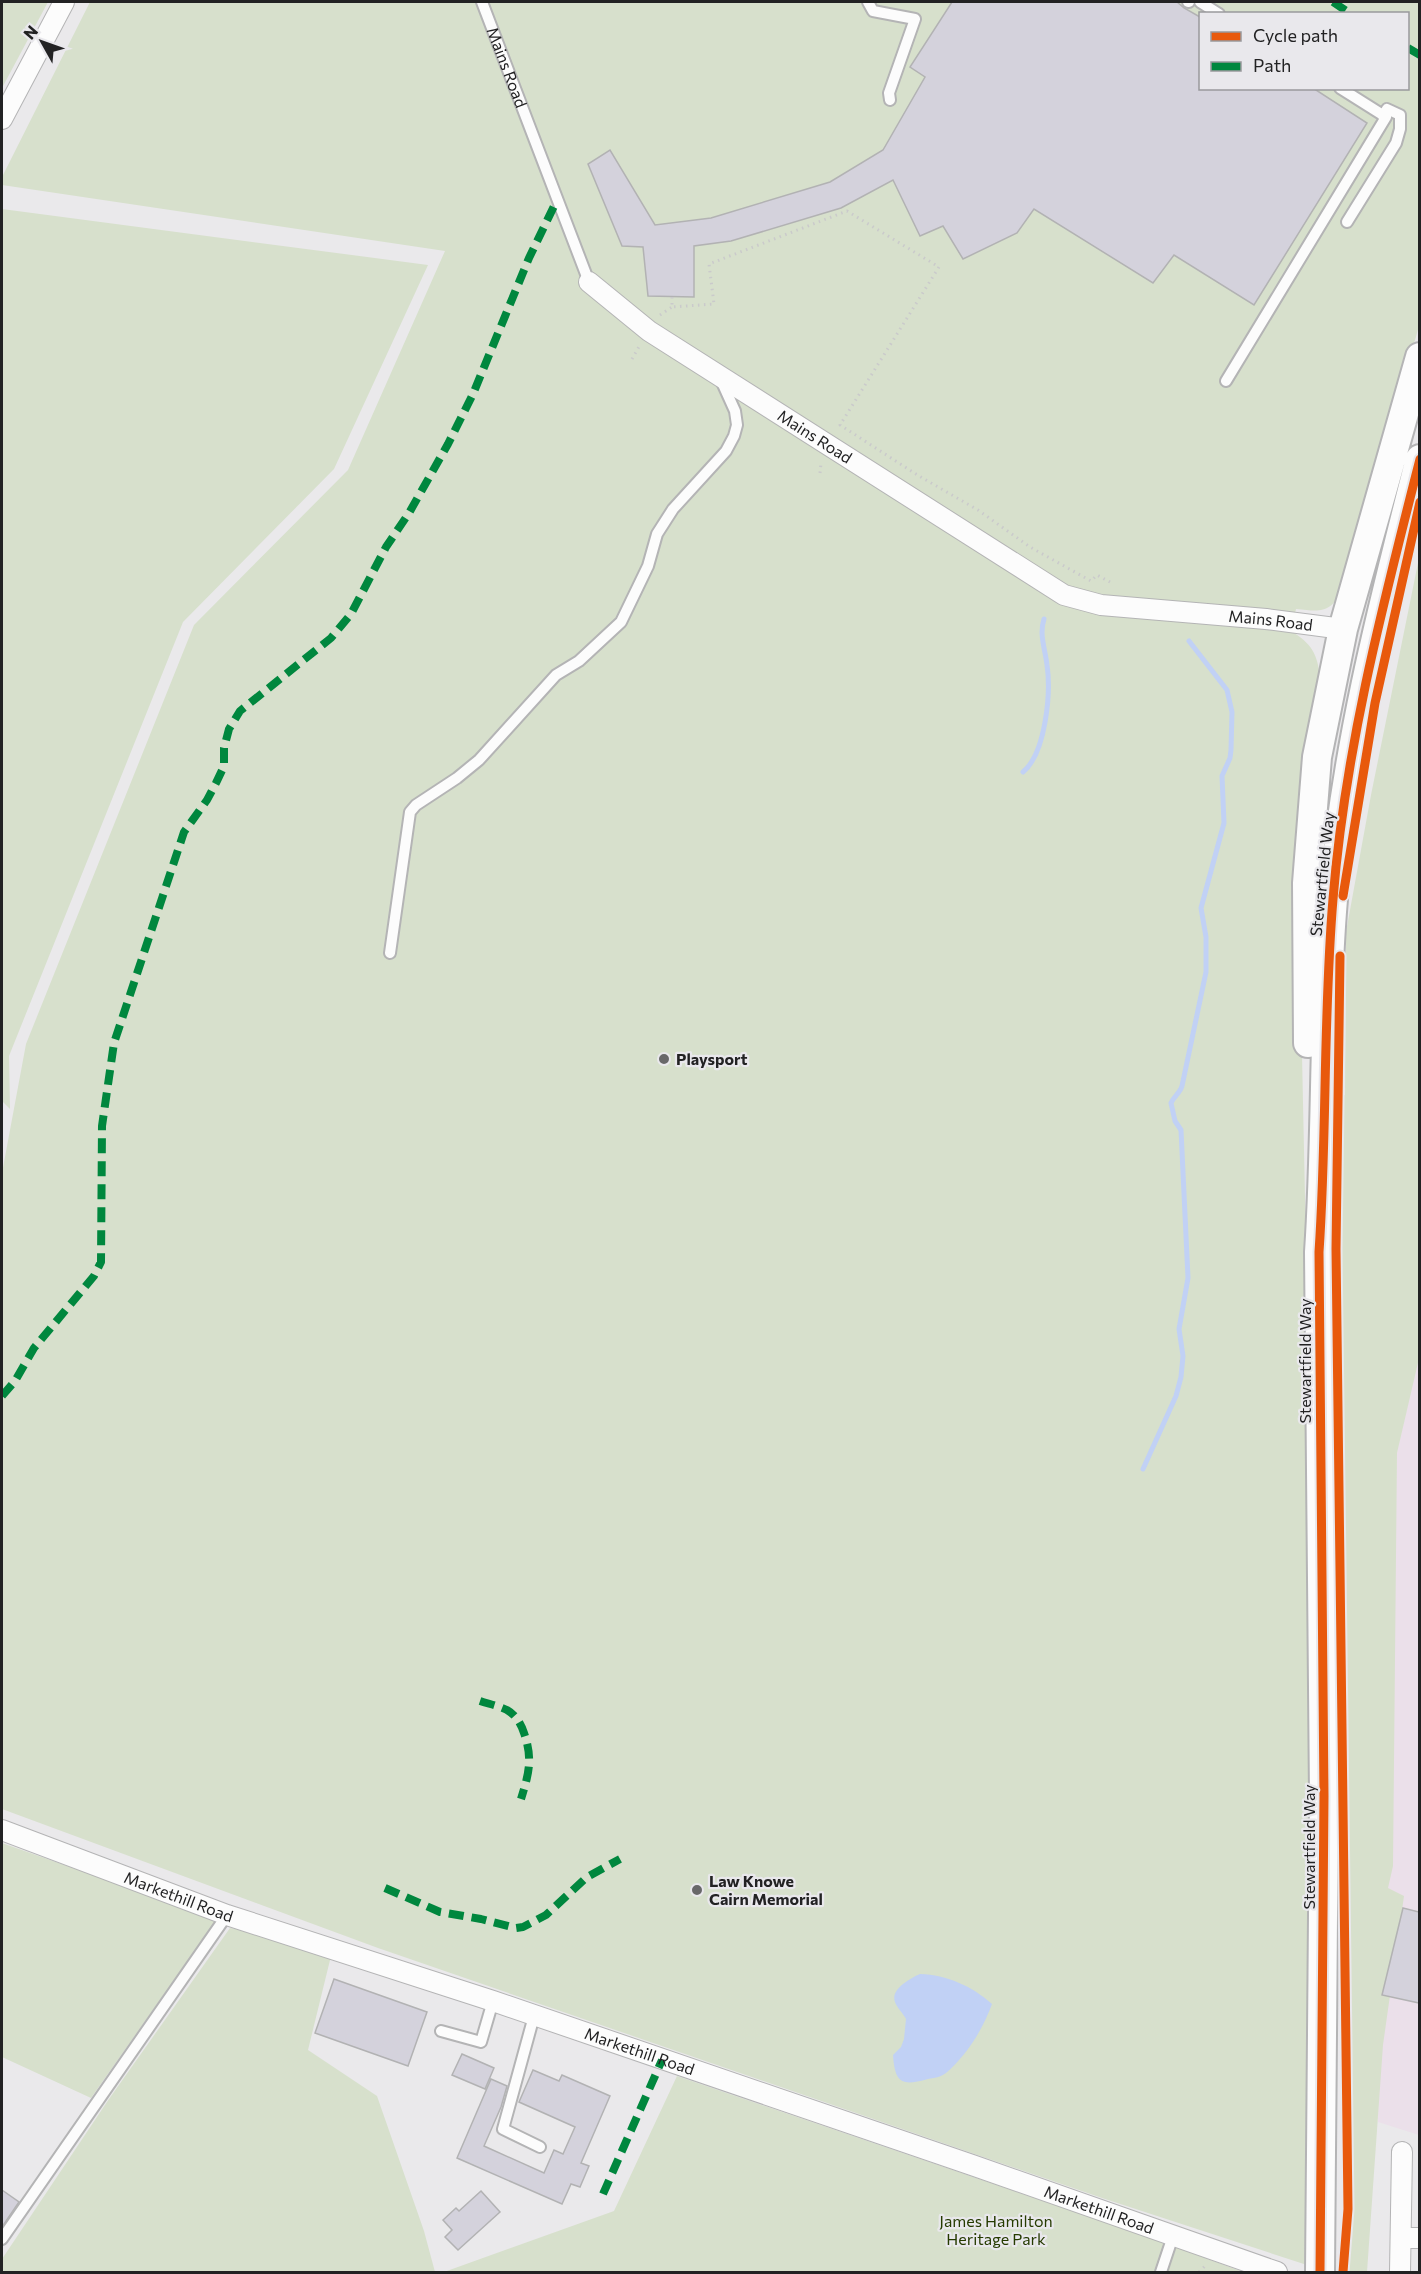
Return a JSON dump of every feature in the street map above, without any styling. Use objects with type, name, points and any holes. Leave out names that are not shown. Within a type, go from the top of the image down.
[{"type":"street","points":[[2,119],[64,2]]},
{"type":"street","name":"Mains Road","points":[[589,282],[649,331],[1064,595],[1101,605],[1342,628]]},
{"type":"street","name":"Stewartfield Way","points":[[1320,1252],[1311,1123],[1307,985],[1307,883],[1317,757],[1342,628],[1419,357]]},
{"type":"street","name":"Stewartfield Way","points":[[1320,2272],[1324,1784],[1320,1252],[1324,1173],[1323,1120],[1333,898],[1347,782],[1361,699],[1419,459]]},
{"type":"street","name":"Markethill Road","points":[[2,1830],[227,1915],[493,2001],[1277,2272]]},
{"type":"street","points":[[1400,2272],[1410,2238],[1401,2152]]},
{"type":"lane","name":"Mains Road","points":[[482,2],[589,282]]},
{"type":"lane","points":[[868,2],[873,11],[915,19],[889,93],[890,100]]},
{"type":"lane","points":[[1200,2],[1216,12]]},
{"type":"lane","points":[[1226,381],[1386,117],[1343,90]]},
{"type":"lane","points":[[1347,222],[1396,143],[1400,129],[1400,115],[1387,109],[1383,116]]},
{"type":"lane","points":[[390,953],[410,812],[416,805],[457,778],[479,760],[556,675],[579,661],[621,622],[648,566],[657,534],[674,509],[726,450],[734,436],[737,425],[735,411],[718,375]]},
{"type":"lane","points":[[2,2239],[227,1915]]},
{"type":"lane","points":[[441,2031],[481,2042],[493,2001]]},
{"type":"lane","points":[[534,2016],[502,2129],[540,2146]]},
{"type":"lane","points":[[1161,2272],[1173,2236]]},
{"type":"path","points":[[672,297],[672,307],[714,303],[709,264],[848,211],[939,267],[840,425],[919,476],[978,510],[1030,547],[1091,581],[1097,574],[1110,582]]},
{"type":"shaded area","points":[[1419,1354],[1419,2135],[1378,2122],[1397,1453]]},
{"type":"green space","points":[[2,2],[48,2],[2,88]]},
{"type":"green space","name":"Playsport","points":[[90,2],[1419,2],[1419,326],[1344,589],[1329,607],[1313,611],[1296,609],[1291,631],[1304,640],[1312,650],[1320,678],[1299,912],[1311,1483],[1310,2266],[1102,2198],[378,1948],[2,1809],[2,1173],[26,1044],[194,625],[348,470],[445,251],[2,185],[2,177]]},
{"type":"green space","points":[[2,209],[428,265],[334,469],[183,622],[9,1056],[10,1109],[2,1101]]},
{"type":"green space","points":[[1419,558],[1420,1354],[1397,1453],[1393,1866],[1388,1888],[1404,1896],[1383,2045],[1367,2272],[1343,2272],[1348,2209],[1336,1249],[1338,1096],[1345,1095],[1346,932]]},
{"type":"green space","points":[[2,1843],[217,1919],[91,2098],[2,2057]]},
{"type":"green space","points":[[230,1928],[260,1933],[331,1956],[308,2050],[377,2096],[424,2231],[435,2272],[2,2272],[2,2259],[109,2099]]},
{"type":"green space","name":"James Hamilton Heritage Park","points":[[677,2076],[1146,2236],[1243,2272],[444,2272],[614,2211]]},
{"type":"water","points":[[920,1974],[959,1983],[992,2004],[974,2041],[946,2073],[935,2078],[906,2082],[898,2077],[894,2065],[893,2055],[901,2047],[904,2039],[906,2019],[894,1997],[898,1988]]},
{"type":"building","points":[[952,2],[1177,2],[1199,16],[1199,90],[1316,90],[1367,123],[1254,305],[1174,255],[1153,283],[1034,209],[1017,233],[963,259],[943,226],[920,236],[893,180],[841,208],[731,241],[694,246],[694,297],[648,296],[643,247],[622,246],[588,164],[610,150],[655,225],[711,218],[830,182],[883,150],[925,77],[910,67]]},
{"type":"building","points":[[1403,1908],[1419,1912],[1419,2003],[1382,1995]]},
{"type":"building","points":[[334,1979],[427,2012],[408,2066],[315,2033]]},
{"type":"building","points":[[462,2054],[494,2068],[485,2089],[452,2075]]},
{"type":"building","points":[[533,2070],[559,2081],[562,2075],[610,2096],[581,2163],[589,2166],[580,2187],[571,2184],[562,2204],[457,2158],[491,2079],[507,2086],[501,2107],[484,2146],[544,2173],[554,2150],[563,2154],[575,2127],[519,2102]]},
{"type":"building","points":[[2,2190],[19,2202],[2,2227]]},
{"type":"building","points":[[481,2191],[500,2212],[458,2250],[445,2237],[452,2230],[443,2220],[456,2208],[459,2211]]},
{"type":"waterway","points":[[1023,772],[1037,751],[1045,722],[1048,677],[1042,636],[1044,619]]},
{"type":"waterway","points":[[1143,1469],[1176,1396],[1181,1377],[1183,1356],[1179,1329],[1188,1278],[1181,1130],[1175,1121],[1171,1103],[1182,1086],[1206,972],[1206,937],[1201,908],[1224,823],[1222,776],[1231,750],[1232,712],[1227,690],[1189,641]]},
{"type":"marked path","points":[[1333,2],[1348,12]]},
{"type":"marked path","points":[[1409,49],[1420,55]]},
{"type":"marked path","points":[[2,1396],[15,1381],[34,1348],[94,1276],[101,1262],[102,1126],[114,1043],[184,832],[207,800],[224,766],[224,748],[229,729],[240,711],[331,638],[351,614],[386,547],[409,513],[448,444],[473,394],[529,258],[557,200]]},
{"type":"marked path","points":[[480,1701],[510,1712],[518,1720],[523,1730],[529,1758],[528,1774],[521,1799]]},
{"type":"marked path","points":[[385,1888],[440,1912],[516,1928],[523,1927],[546,1915],[587,1877],[620,1859]]},
{"type":"marked path","points":[[603,2194],[662,2060]]},
{"type":"cycle path","points":[[1320,2272],[1324,1796],[1319,1252],[1330,943],[1339,843],[1356,732],[1379,622],[1420,459]]},
{"type":"cycle path","points":[[1343,896],[1375,703],[1420,502]]},
{"type":"cycle path","points":[[1340,956],[1336,1249],[1348,2209],[1343,2272]]},
{"type":"place","name":"Playsport","points":[[664,1059]]},
{"type":"place","name":"Law Knowe Cairn Memorial","points":[[697,1890]]}]
